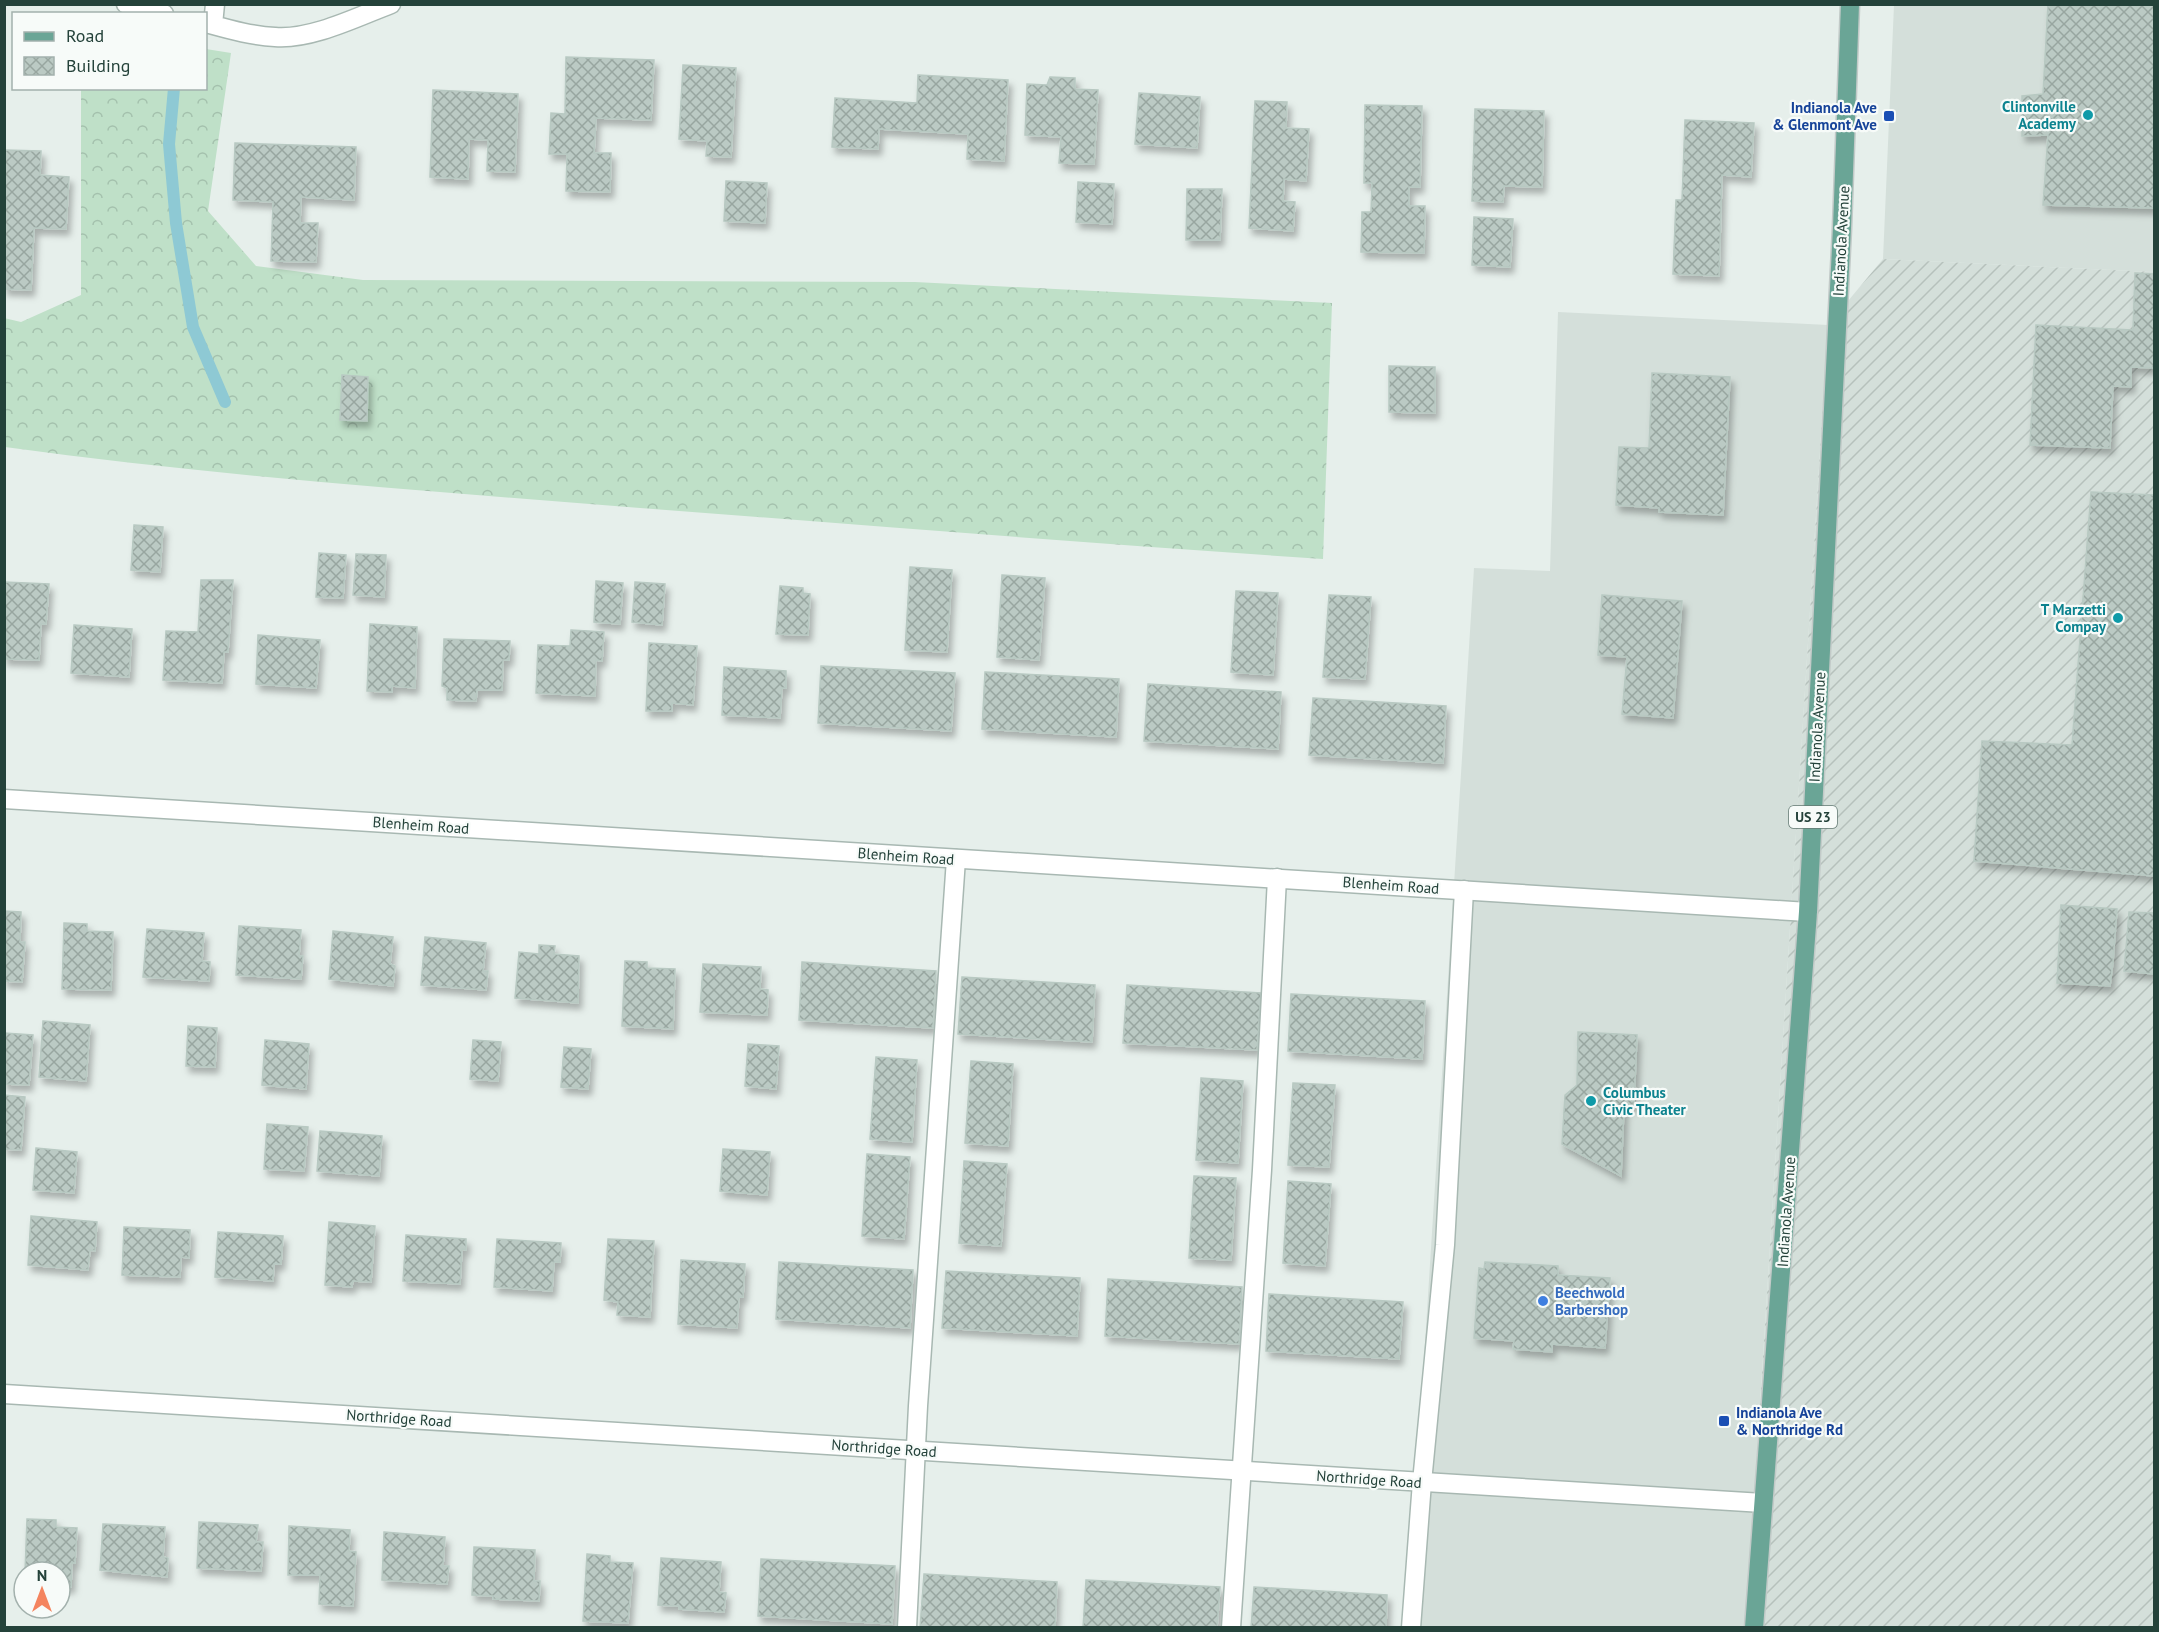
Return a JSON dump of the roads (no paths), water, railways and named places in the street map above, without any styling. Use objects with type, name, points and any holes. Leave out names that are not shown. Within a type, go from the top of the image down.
[{"type":"main road","name":"Indianola Avenue","points":[[1754,1628],[1808,912],[1842,228],[1850,4]]},
{"type":"street","points":[[126,4],[156,12]]},
{"type":"street","points":[[215,4],[209,24],[275,38],[326,29],[391,4]]},
{"type":"street","name":"Blenheim Road","points":[[4,799],[1808,912]]},
{"type":"street","points":[[907,1628],[916,1450],[956,859]]},
{"type":"street","points":[[1231,1628],[1262,1170],[1277,878]]},
{"type":"street","points":[[1412,1628],[1422,1482],[1445,1245],[1464,890]]},
{"type":"street","name":"Northridge Road","points":[[4,1394],[1763,1503]]},
{"type":"waterway","points":[[174,90],[169,144],[176,223],[193,327],[225,402]]},
{"type":"place","name":"Clintonville Academy","points":[[2088,115]]},
{"type":"place","name":"Indianola Ave & Glenmont Ave","points":[[1889,116]]},
{"type":"place","name":"T Marzetti Compay","points":[[2118,618]]},
{"type":"place","name":"Columbus Civic Theater","points":[[1591,1101]]},
{"type":"place","name":"Beechwold Barbershop","points":[[1543,1301]]},
{"type":"place","name":"Indianola Ave & Northridge Rd","points":[[1724,1421]]}]
